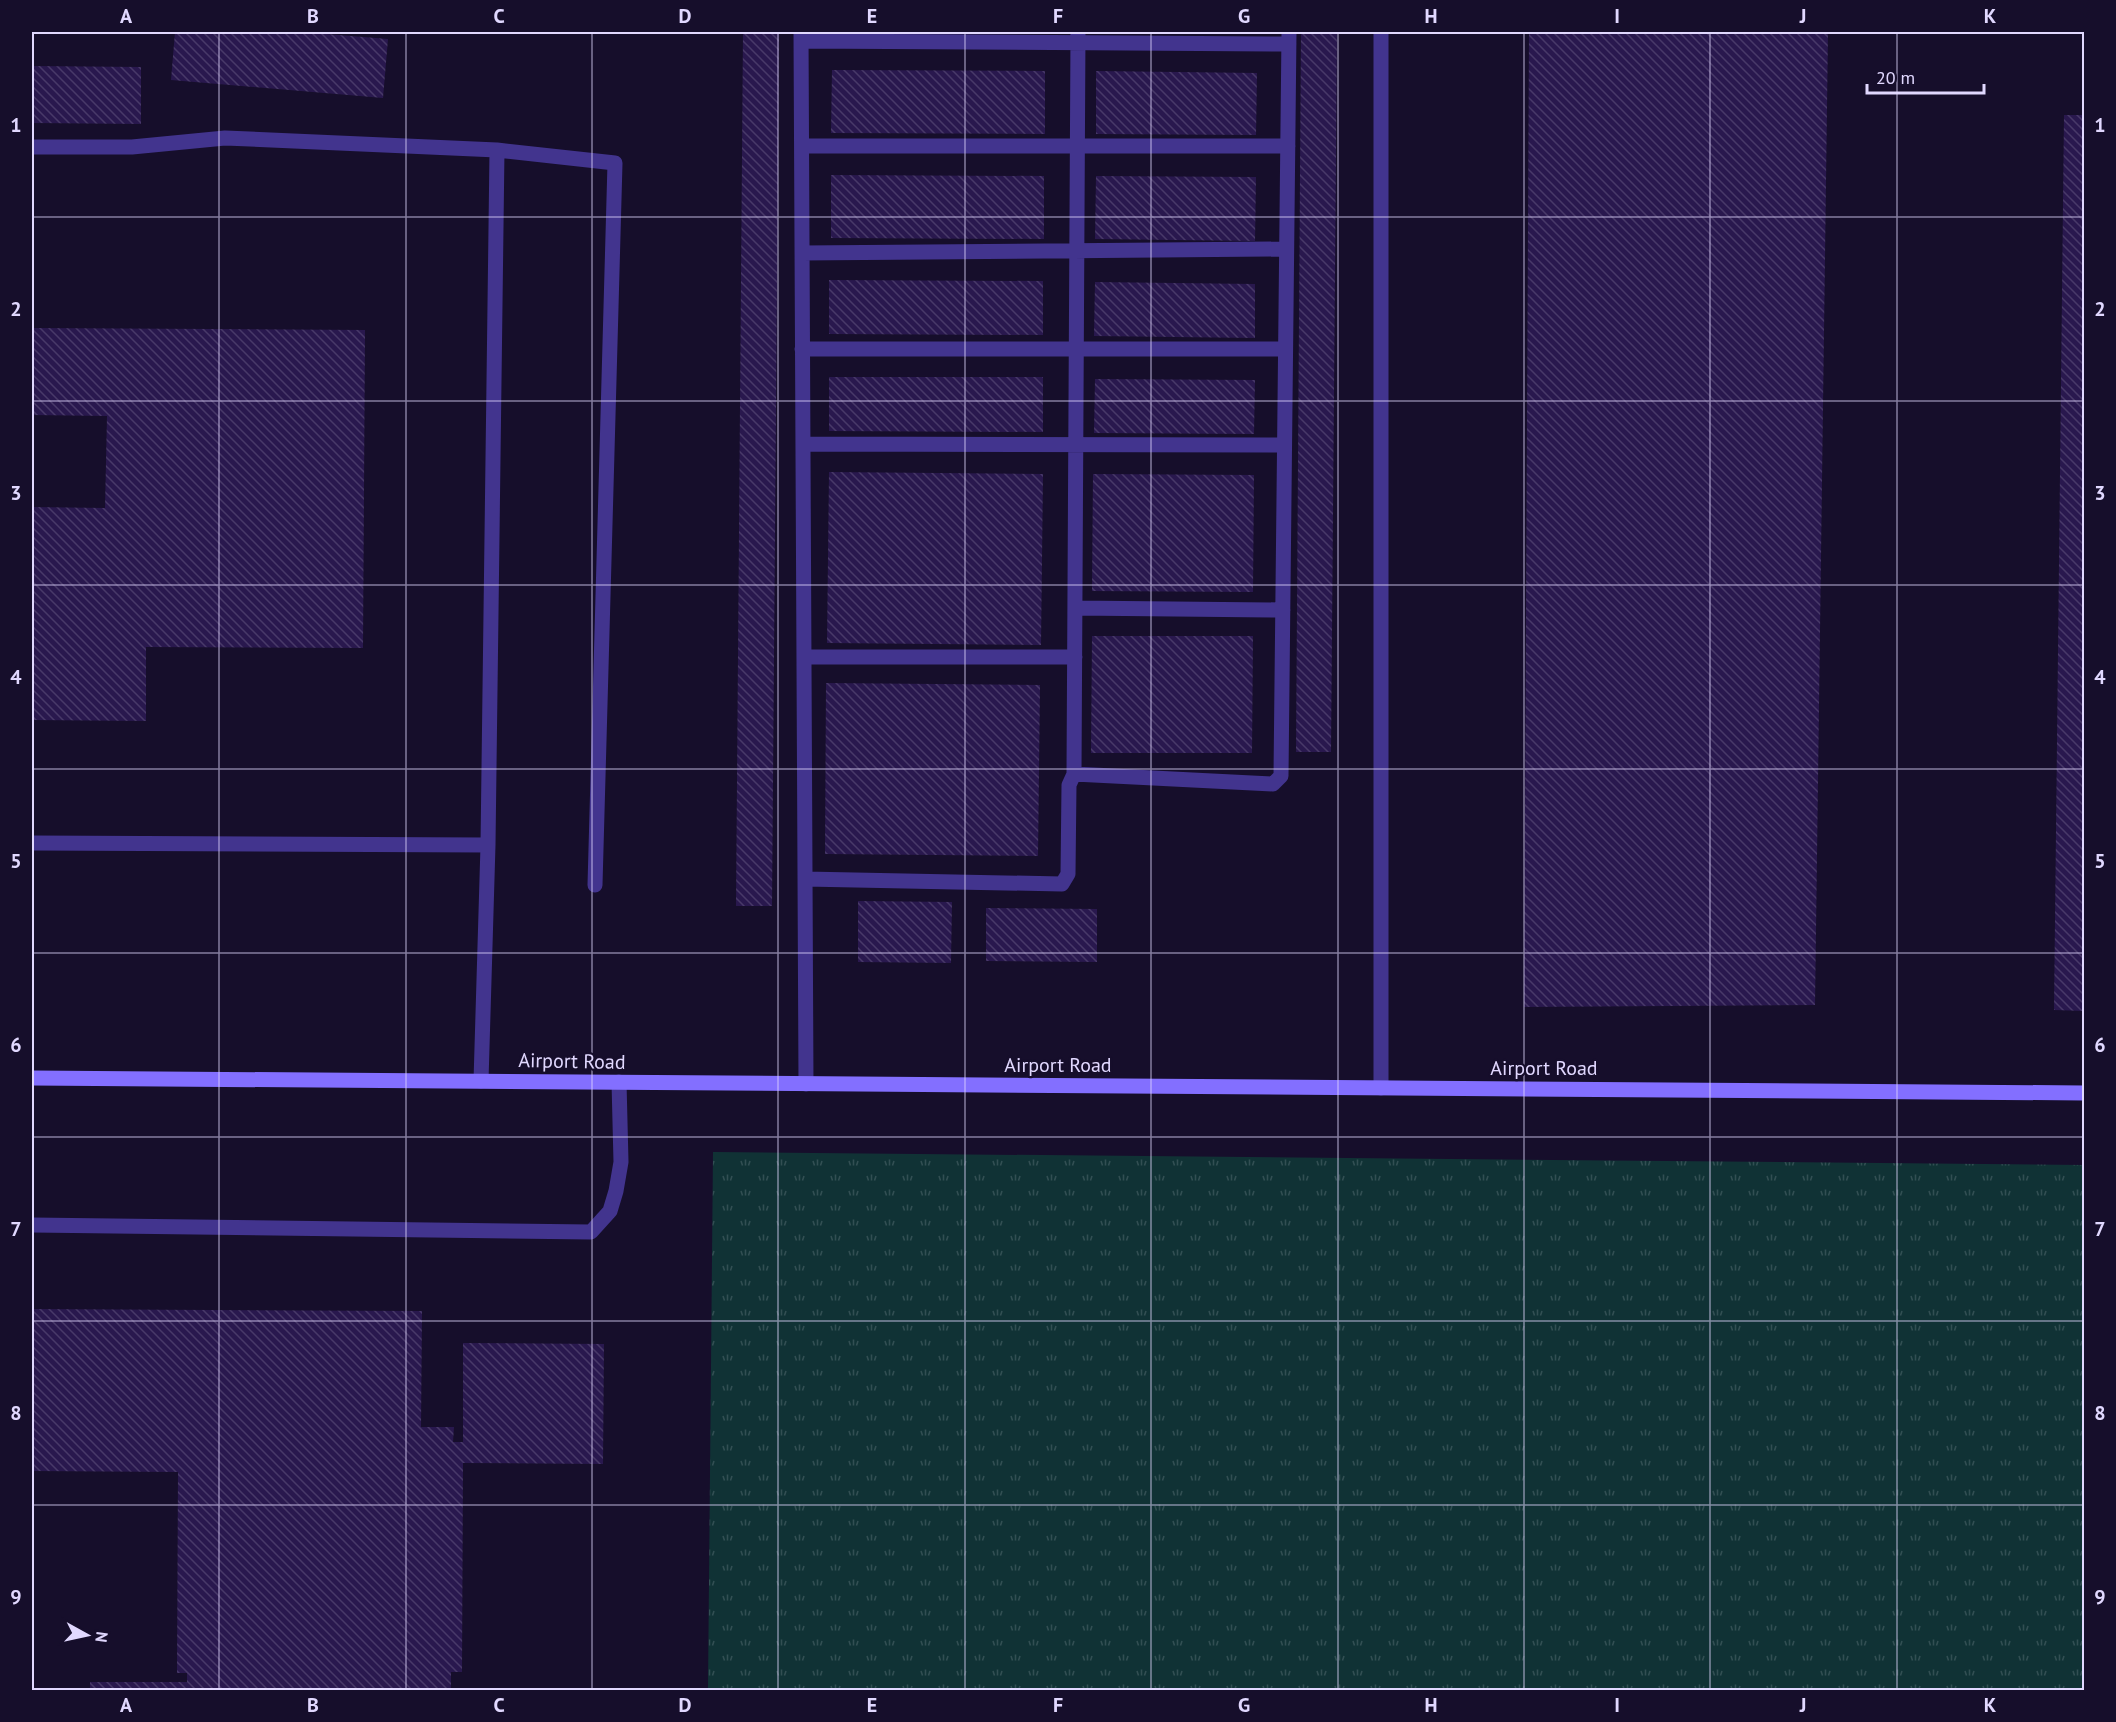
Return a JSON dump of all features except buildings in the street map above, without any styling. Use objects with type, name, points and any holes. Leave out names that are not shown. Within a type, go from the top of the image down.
[{"type":"street","name":"Airport Road","points":[[32,1078],[2085,1093]]},
{"type":"lane","points":[[1381,1088],[1382,32]]},
{"type":"lane","points":[[806,1084],[801,36],[1289,38],[1281,776],[1273,784],[1074,774]]},
{"type":"lane","points":[[805,879],[1062,884],[1068,874],[1069,785],[1074,774],[1078,37]]},
{"type":"lane","points":[[32,147],[132,147],[225,138],[497,150],[615,163],[595,885]]},
{"type":"lane","points":[[801,146],[1288,146]]},
{"type":"lane","points":[[481,1081],[488,845],[497,150]]},
{"type":"lane","points":[[802,253],[1286,249]]},
{"type":"lane","points":[[802,349],[1285,350]]},
{"type":"lane","points":[[803,444],[1284,445]]},
{"type":"lane","points":[[1075,608],[1283,610]]},
{"type":"lane","points":[[804,657],[1075,657]]},
{"type":"lane","points":[[32,843],[488,845]]},
{"type":"lane","points":[[32,1225],[591,1232],[610,1211],[616,1191],[621,1162],[619,1082]]},
{"type":"green space","points":[[713,1152],[2084,1165],[2084,1690],[708,1690]]}]
